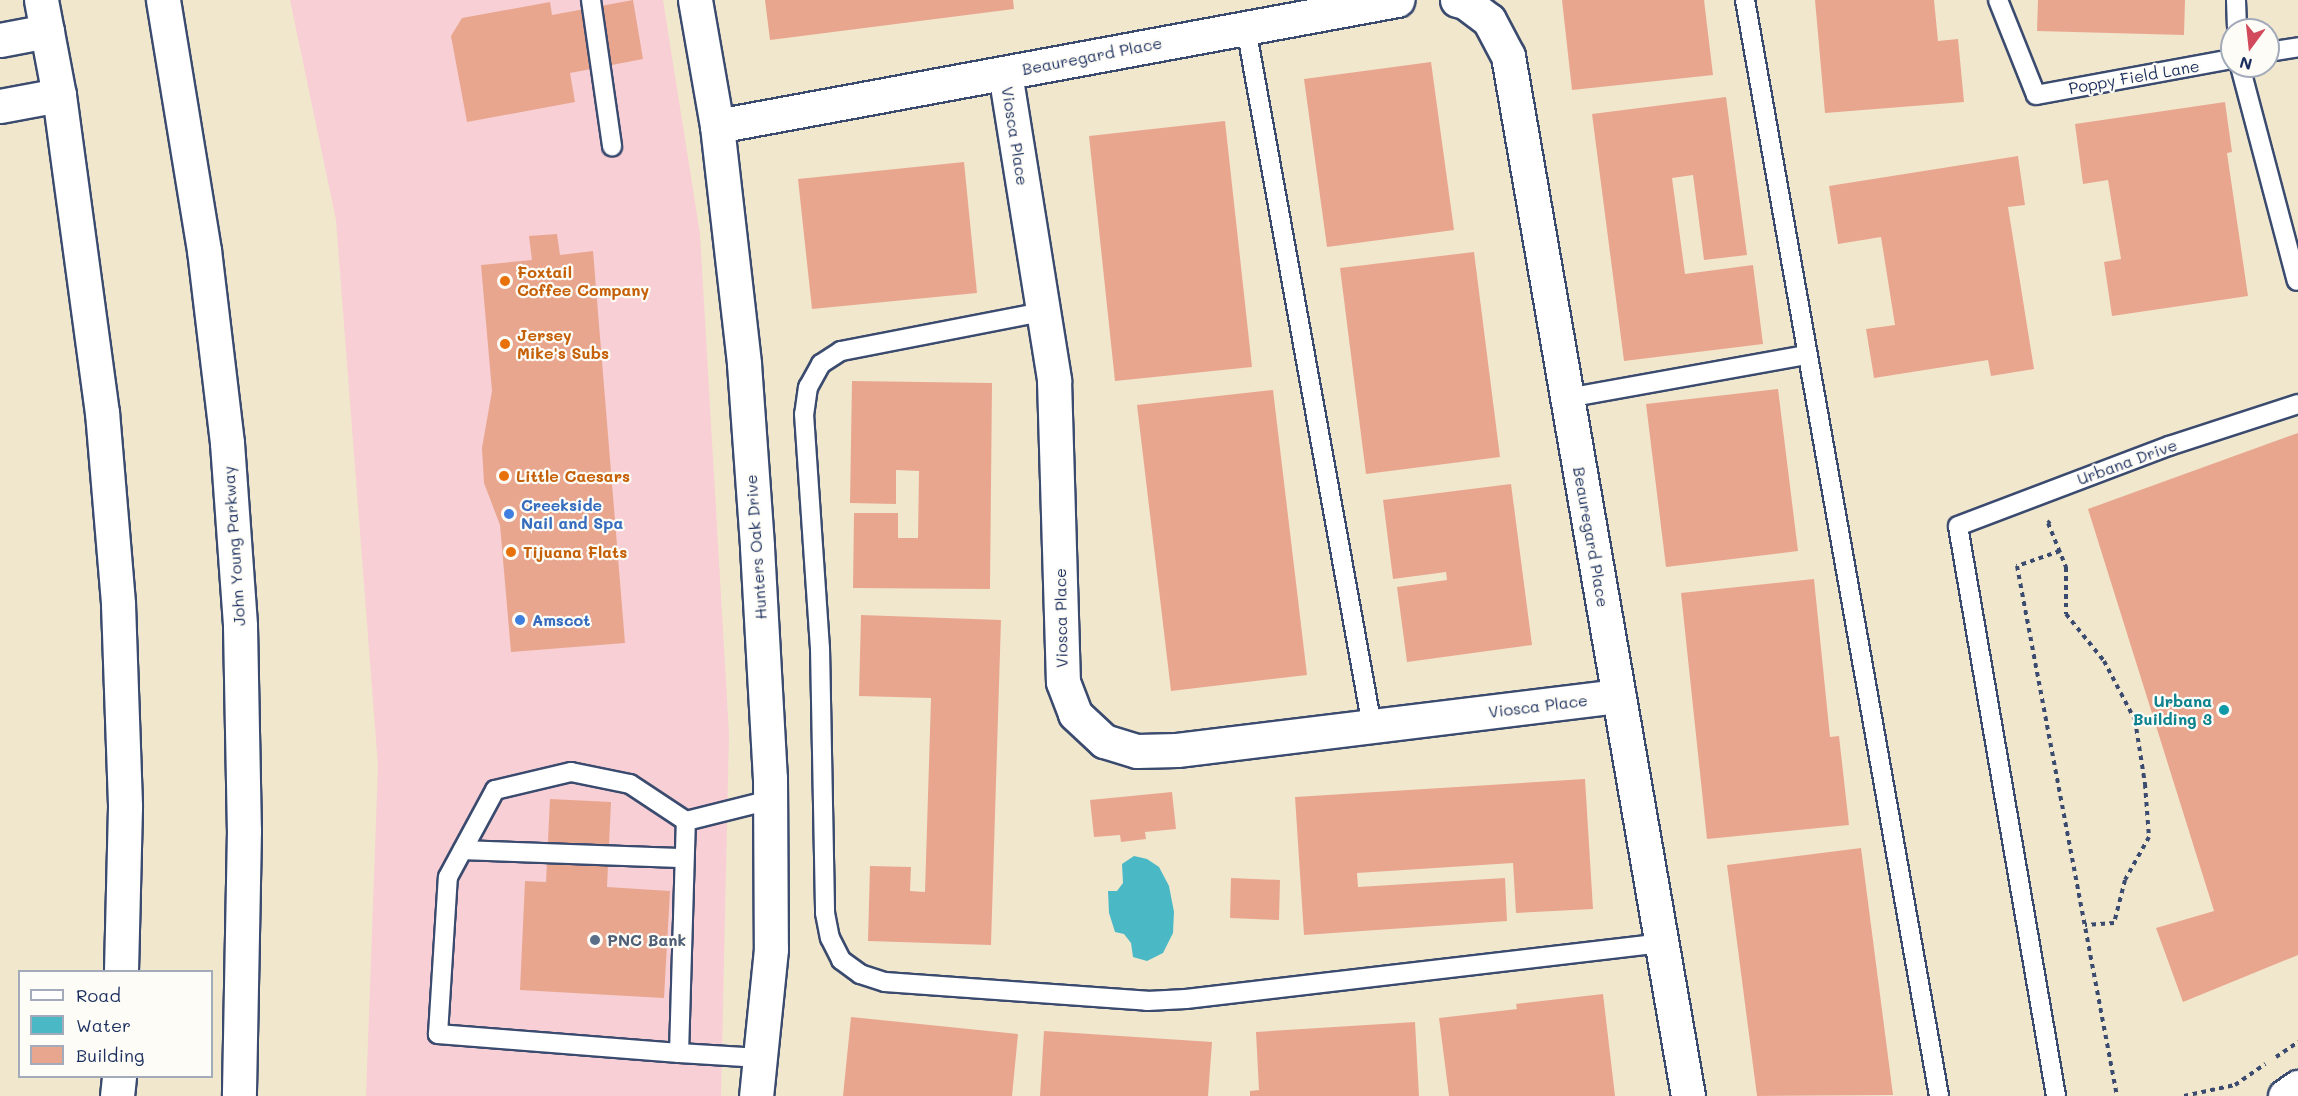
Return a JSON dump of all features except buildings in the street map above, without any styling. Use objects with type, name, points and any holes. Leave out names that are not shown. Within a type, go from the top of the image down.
[{"type":"main road","name":"John Young Parkway","points":[[163,0],[204,250],[227,443],[239,615],[244,830],[239,1096]]},
{"type":"main road","name":"Hunters Oak Drive","points":[[694,0],[717,126],[745,375],[757,547],[770,800],[771,949],[756,1096]]},
{"type":"main road","name":"Beauregard Place","points":[[717,126],[1397,0]]},
{"type":"main road","name":"Beauregard Place","points":[[1457,0],[1465,2],[1489,20],[1508,56],[1664,943],[1688,1096]]},
{"type":"main road","points":[[0,40],[44,15],[59,95],[102,412],[118,604],[125,807],[121,970]]},
{"type":"main road","name":"Viosca Place","points":[[1005,73],[1054,380],[1063,682],[1075,714],[1104,741],[1137,751],[1177,750],[1619,696]]},
{"type":"main road","points":[[0,106],[59,95]]},
{"type":"main road","points":[[117,1096],[119,1078]]},
{"type":"main road","points":[[2285,1096],[2298,1087]]},
{"type":"lane","points":[[591,0],[612,146]]},
{"type":"lane","points":[[1745,0],[1806,355],[1939,1096]]},
{"type":"lane","name":"Poppy Field Lane","points":[[1998,0],[2036,95],[2220,61]]},
{"type":"lane","points":[[2236,0],[2237,18]]},
{"type":"lane","points":[[1246,28],[1372,726]]},
{"type":"lane","points":[[2280,50],[2298,46]]},
{"type":"lane","points":[[2243,78],[2297,281]]},
{"type":"lane","points":[[1042,312],[841,351],[821,364],[808,387],[804,414],[820,648],[825,913],[830,938],[841,960],[860,974],[885,982],[1147,1001],[1186,999],[1664,943]]},
{"type":"lane","points":[[1567,398],[1806,355]]},
{"type":"lane","name":"Urbana Drive","points":[[2056,1096],[1958,526],[2169,446],[2298,404]]},
{"type":"lane","points":[[760,1058],[438,1034],[448,877],[495,790],[571,772],[630,784],[686,821],[770,800]]},
{"type":"lane","points":[[679,1053],[686,821]]},
{"type":"lane","points":[[463,850],[684,858]]},
{"type":"path","points":[[2056,517],[2048,523],[2066,567],[2066,614],[2104,661],[2134,720],[2145,784],[2149,837],[2125,880],[2114,923],[2085,925]]},
{"type":"path","points":[[2060,551],[2017,566],[2117,1096]]},
{"type":"path","points":[[2184,1096],[2235,1085],[2298,1042]]},
{"type":"shaded area","points":[[290,0],[663,0],[700,234],[729,734],[721,1096],[366,1096],[378,766],[336,220]]},
{"type":"water","points":[[1134,856],[1147,859],[1159,867],[1169,886],[1174,912],[1173,933],[1163,953],[1147,961],[1133,957],[1131,943],[1124,934],[1115,932],[1109,913],[1108,891],[1117,891],[1123,883],[1122,864]]},
{"type":"place","name":"Foxtail Coffee Company","points":[[505,281]]},
{"type":"place","name":"Jersey Mike's Subs","points":[[505,344]]},
{"type":"place","name":"Little Caesars","points":[[504,476]]},
{"type":"place","name":"Creekside Nail and Spa","points":[[509,514]]},
{"type":"place","name":"Tijuana Flats","points":[[511,552]]},
{"type":"place","name":"Amscot","points":[[520,620]]},
{"type":"place","name":"Urbana Building 3","points":[[2224,710]]},
{"type":"place","name":"PNC Bank","points":[[595,940]]}]
